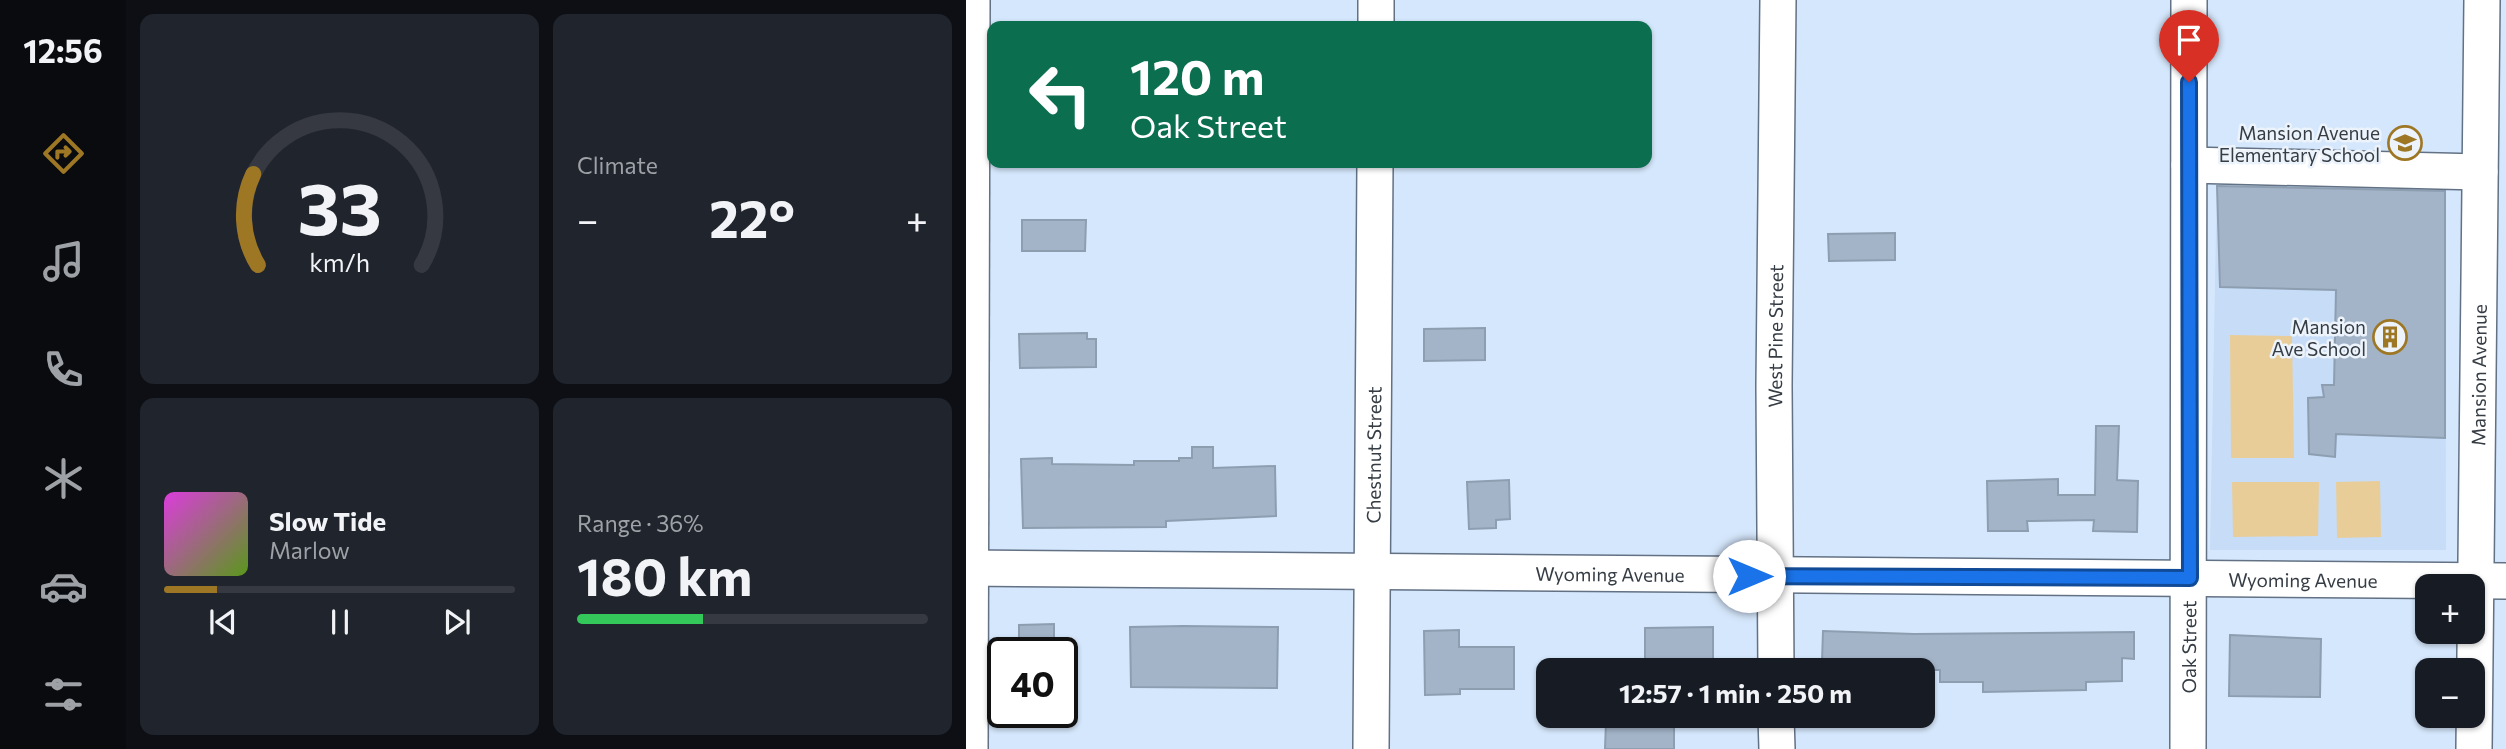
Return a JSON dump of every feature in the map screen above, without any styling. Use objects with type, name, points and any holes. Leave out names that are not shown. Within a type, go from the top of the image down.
[{"type":"street","points":[[970,749],[969,154],[972,0]]},
{"type":"street","points":[[1376,21],[1377,0]]},
{"type":"street","name":"West Pine Street","points":[[1776,658],[1779,0]]},
{"type":"street","name":"Oak Street","points":[[2188,749],[2189,0]]},
{"type":"street","name":"Mansion Avenue","points":[[2474,749],[2491,581],[2480,172],[2482,0]]},
{"type":"street","points":[[2189,165],[2480,172]]},
{"type":"street","name":"Chestnut Street","points":[[1371,749],[1375,168]]},
{"type":"street","name":"Wyoming Avenue","points":[[968,568],[2491,581]]},
{"type":"street","points":[[1776,728],[1777,749]]},
{"type":"shaded area","points":[[2217,180],[2445,181],[2446,550],[2210,550]]},
{"type":"shaded area","points":[[2230,335],[2292,336],[2294,458],[2231,458]]},
{"type":"shaded area","points":[[2380,481],[2381,537],[2337,538],[2336,482]]},
{"type":"shaded area","points":[[2232,482],[2319,482],[2318,536],[2233,537]]},
{"type":"building","name":"Mansion Ave School","points":[[2217,186],[2445,191],[2445,438],[2336,434],[2335,457],[2309,454],[2308,398],[2324,397],[2322,385],[2334,385],[2336,290],[2220,287]]},
{"type":"building","points":[[1022,220],[1086,220],[1085,251],[1022,251]]},
{"type":"building","points":[[1895,233],[1895,260],[1829,261],[1828,234]]},
{"type":"building","points":[[1485,328],[1485,360],[1424,361],[1424,329]]},
{"type":"building","points":[[1087,333],[1087,339],[1096,339],[1096,367],[1020,368],[1019,334]]},
{"type":"building","points":[[2096,426],[2119,426],[2117,480],[2138,481],[2137,532],[2093,531],[2094,520],[2027,521],[2028,531],[1988,531],[1987,481],[2058,479],[2058,495],[2095,495]]},
{"type":"building","points":[[1192,447],[1213,447],[1213,468],[1275,466],[1276,516],[1166,521],[1166,527],[1023,528],[1021,459],[1052,458],[1052,464],[1134,465],[1134,461],[1179,461],[1179,458],[1192,458]]},
{"type":"building","points":[[1509,480],[1510,519],[1496,520],[1496,528],[1469,529],[1467,482]]},
{"type":"building","points":[[1054,624],[1054,637],[1019,637],[1019,625]]},
{"type":"building","points":[[1130,627],[1278,627],[1277,688],[1131,687]]},
{"type":"building","points":[[1713,627],[1713,658],[1645,658],[1645,628]]},
{"type":"building","points":[[1459,630],[1459,647],[1514,647],[1514,689],[1460,689],[1460,694],[1425,695],[1424,631]]},
{"type":"building","points":[[1823,631],[1914,634],[2134,632],[2134,659],[2122,658],[2122,681],[2086,682],[2086,690],[1983,692],[1983,682],[1940,682],[1940,670],[1935,670],[1935,658],[1822,658]]},
{"type":"building","points":[[2230,635],[2321,639],[2320,697],[2229,696]]},
{"type":"building","points":[[1606,728],[1674,728],[1674,749],[1605,749]]},
{"type":"place","name":"Mansion Avenue Elementary School","points":[[2405,143]]},
{"type":"place","name":"Mansion Ave School","points":[[2390,337]]},
{"type":"route","points":[[1749,576],[2190,578],[2189,82]]}]
